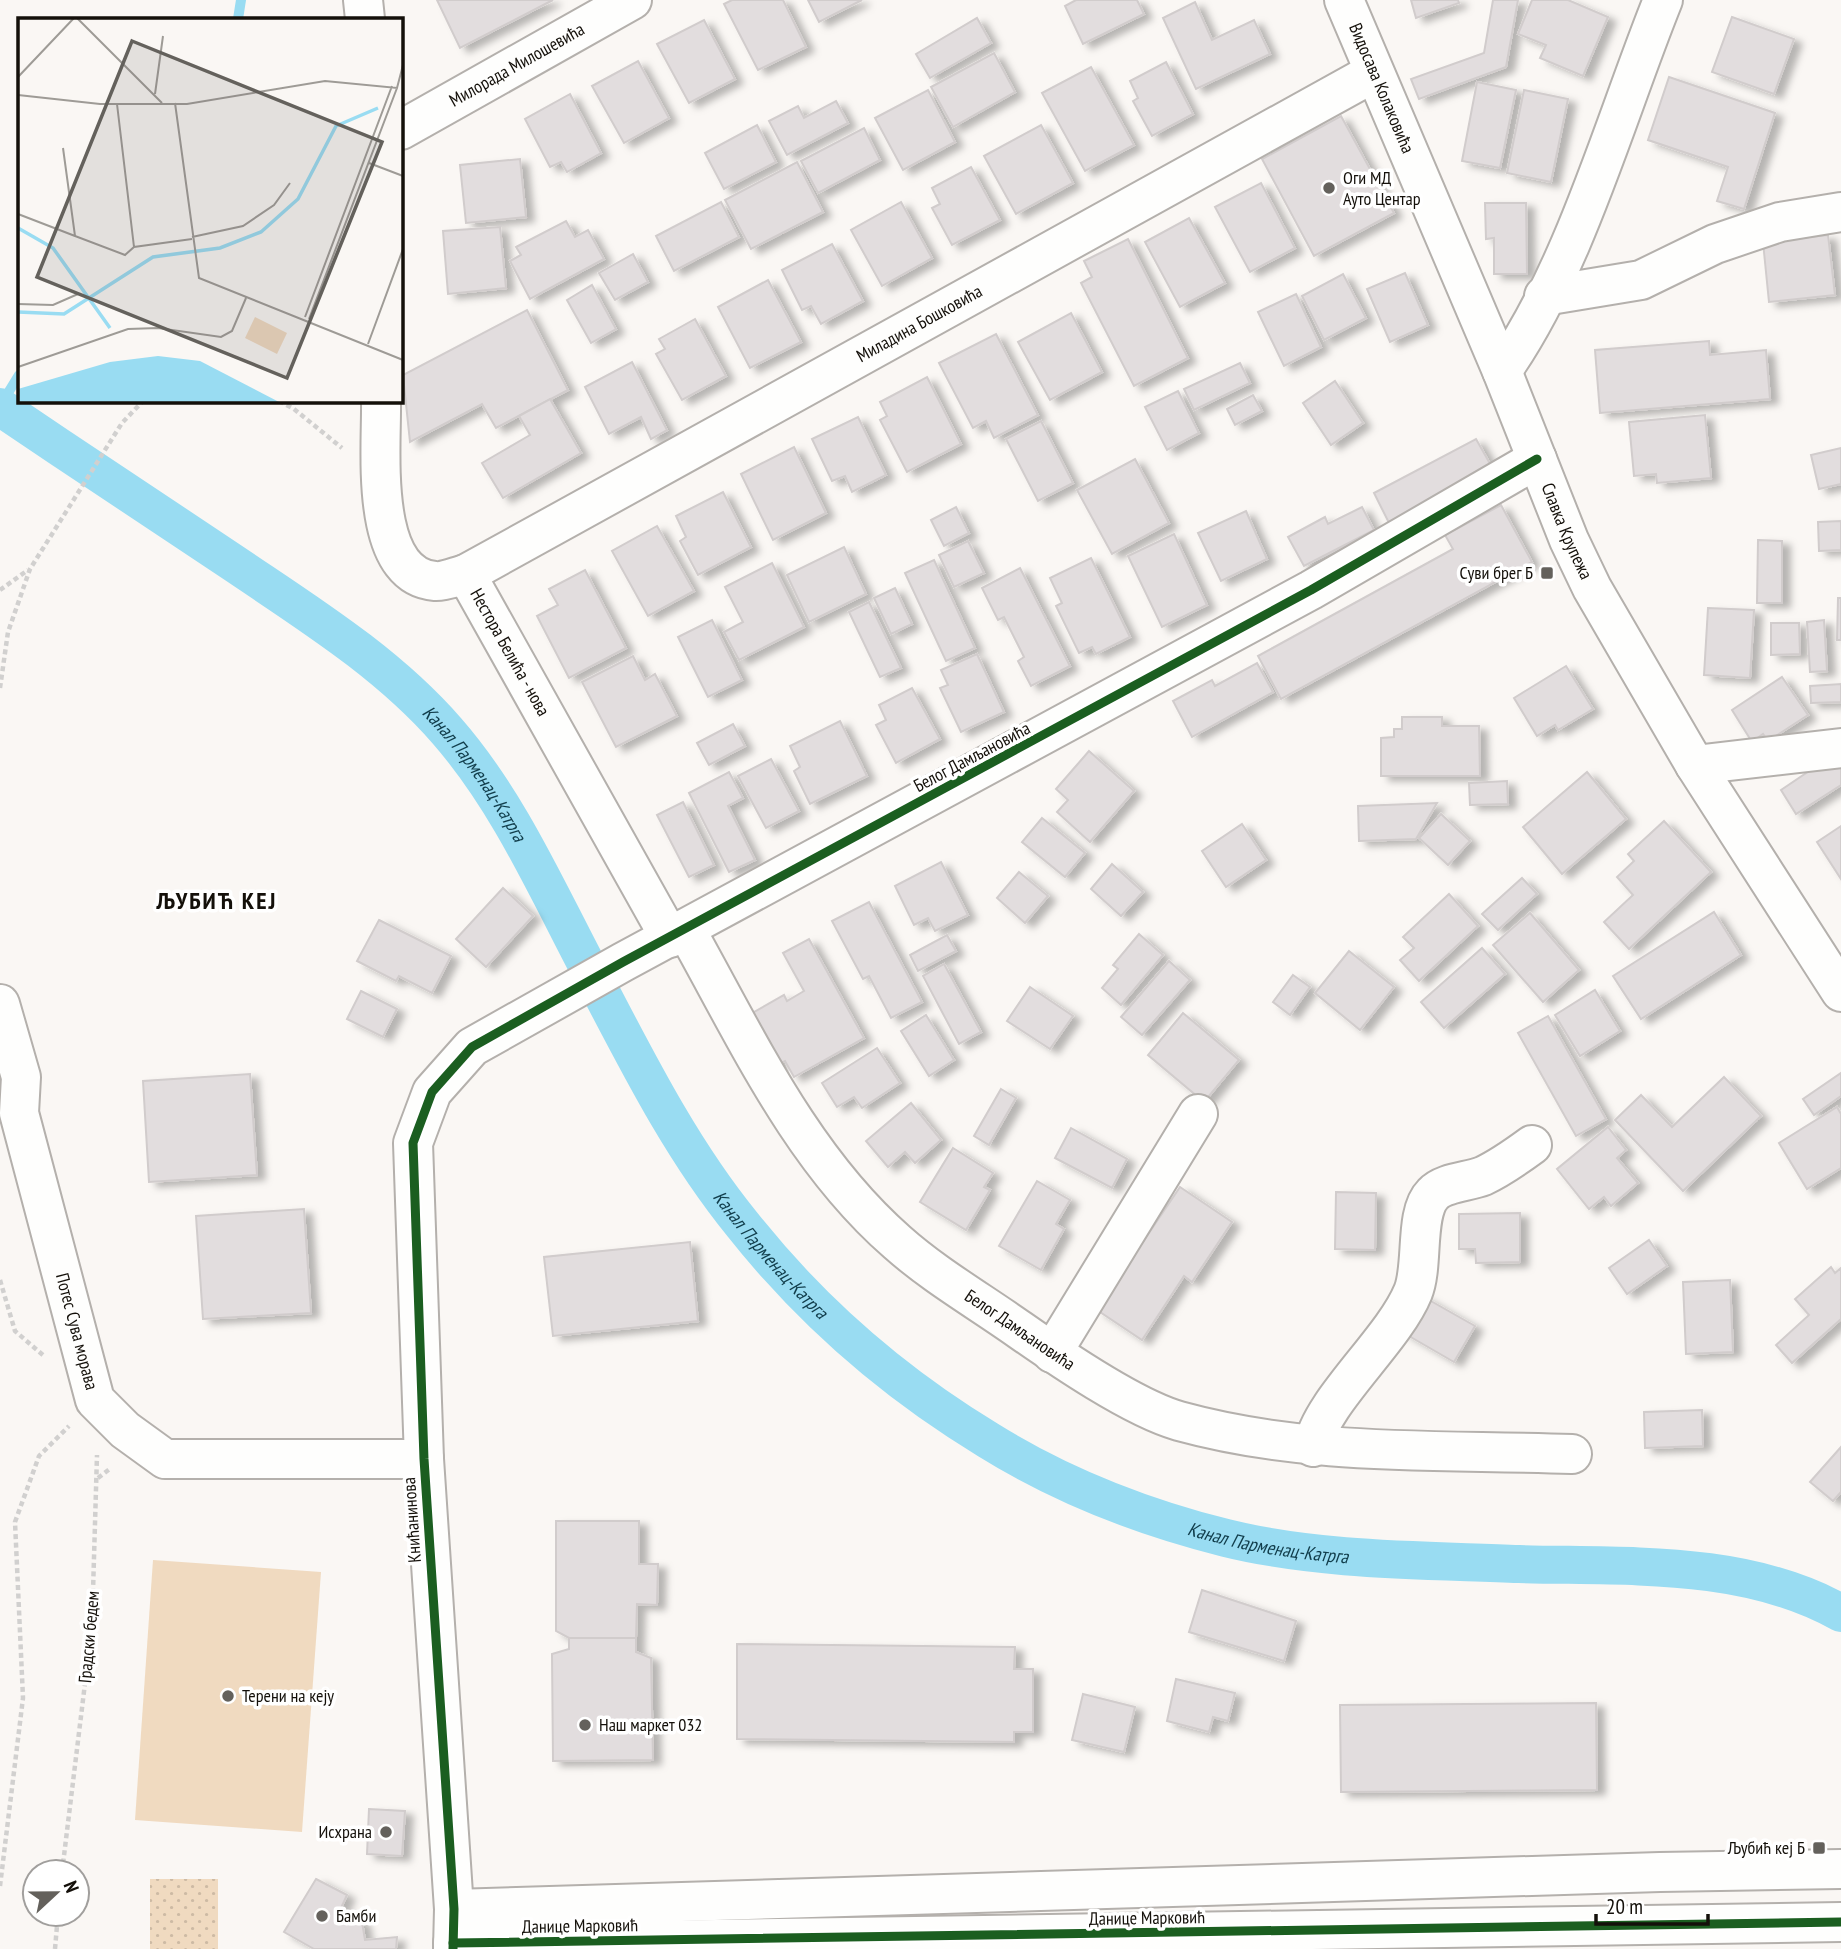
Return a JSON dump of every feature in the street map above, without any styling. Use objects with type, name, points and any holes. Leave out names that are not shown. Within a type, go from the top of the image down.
[{"type":"street","points":[[363,0],[365,18]]},
{"type":"street","name":"Милорада Милошевића","points":[[402,129],[632,0]]},
{"type":"street","name":"Видосава Колаковића","points":[[1344,0],[1502,371]]},
{"type":"street","points":[[1502,371],[1533,323],[1570,241],[1663,0]]},
{"type":"street","name":"Миладина Бошковића","points":[[466,574],[1373,72]]},
{"type":"street","points":[[1545,296],[1642,281],[1715,244],[1780,222],[1841,212]]},
{"type":"street","name":"Славка Крупежа","points":[[1502,371],[1569,540],[1592,588],[1695,765],[1841,992]]},
{"type":"street","name":"Нестора Белића - нова","points":[[381,402],[383,509],[388,535],[398,559],[413,573],[435,581],[466,574],[678,934]]},
{"type":"street","name":"Белог Дамљановића","points":[[432,1092],[472,1047],[623,962],[1311,590],[1537,459]]},
{"type":"street","points":[[1695,765],[1841,748]]},
{"type":"street","name":"Белог Дамљановића","points":[[678,934],[797,1128],[839,1185],[898,1243],[1052,1353],[1124,1395],[1177,1420],[1313,1447],[1572,1454]]},
{"type":"street","name":"Потес Сува морава","points":[[0,1004],[21,1077],[19,1113],[95,1401],[125,1430],[165,1459],[424,1459]]},
{"type":"street","name":"Книћанинова","points":[[432,1092],[413,1143],[424,1459],[453,1934]]},
{"type":"street","points":[[1052,1353],[1198,1114]]},
{"type":"street","points":[[1313,1447],[1320,1425],[1396,1323],[1413,1290],[1420,1263],[1422,1221],[1433,1194],[1442,1188],[1484,1176],[1532,1145]]},
{"type":"street","name":"Данице Марковић","points":[[453,1934],[1660,1872],[1841,1869]]},
{"type":"street","points":[[1660,1872],[1664,1937]]},
{"type":"street","name":"Данице Марковић","points":[[453,1934],[1664,1937],[1841,1922]]},
{"type":"path","points":[[0,688],[8,632],[30,569],[122,423],[142,402]]},
{"type":"path","points":[[281,402],[295,409],[345,450]]},
{"type":"path","points":[[0,590],[30,569]]},
{"type":"path","points":[[0,1280],[15,1331]]},
{"type":"path","points":[[0,1886],[23,1698],[15,1522],[39,1456],[95,1401]]},
{"type":"path","points":[[55,1949],[57,1928]]},
{"type":"shaded area","name":"Терени на кеју","points":[[153,1560],[321,1572],[302,1832],[135,1820]]},
{"type":"shaded area","points":[[150,1879],[218,1879],[218,1949],[150,1949]]},
{"type":"building","points":[[437,0],[553,0],[460,48]]},
{"type":"building","points":[[732,0],[783,0],[806,47],[758,70],[724,4]]},
{"type":"building","points":[[808,0],[862,0],[819,22]]},
{"type":"building","points":[[1076,0],[1137,0],[1144,14],[1083,44],[1065,6]]},
{"type":"building","points":[[1411,0],[1458,0],[1459,3],[1416,18]]},
{"type":"building","points":[[1493,0],[1518,0],[1506,67],[1419,99],[1411,79],[1484,53]]},
{"type":"building","points":[[1532,0],[1568,0],[1608,17],[1583,76],[1540,58],[1546,45],[1518,34]]},
{"type":"building","points":[[1195,2],[1212,40],[1254,20],[1270,54],[1196,89],[1163,18]]},
{"type":"building","points":[[1732,17],[1794,39],[1774,94],[1712,72]]},
{"type":"building","points":[[977,18],[991,43],[930,78],[916,54]]},
{"type":"building","points":[[704,20],[735,79],[689,103],[657,44]]},
{"type":"building","points":[[994,53],[1015,92],[953,127],[931,87]]},
{"type":"building","points":[[638,61],[669,118],[624,143],[592,86]]},
{"type":"building","points":[[1166,62],[1193,114],[1152,136],[1133,101],[1138,98],[1130,81]]},
{"type":"building","points":[[1091,67],[1134,145],[1085,171],[1042,93]]},
{"type":"building","points":[[1669,77],[1775,113],[1744,209],[1717,201],[1728,167],[1648,140]]},
{"type":"building","points":[[1477,82],[1516,90],[1500,168],[1462,161]]},
{"type":"building","points":[[928,90],[955,142],[903,170],[875,118]]},
{"type":"building","points":[[1524,90],[1568,99],[1551,182],[1507,173]]},
{"type":"building","points":[[570,94],[601,153],[567,172],[561,162],[550,167],[525,119]]},
{"type":"building","points":[[836,101],[848,123],[787,155],[769,121],[798,106],[804,118]]},
{"type":"building","name":"Оги МД Ауто Центар","points":[[1341,116],[1394,213],[1314,256],[1262,159]]},
{"type":"building","points":[[757,125],[776,162],[724,189],[705,153]]},
{"type":"building","points":[[1041,125],[1073,183],[1016,214],[984,156]]},
{"type":"building","points":[[864,128],[880,160],[818,193],[801,161]]},
{"type":"building","points":[[520,159],[526,217],[466,223],[460,165]]},
{"type":"building","points":[[797,162],[823,212],[751,249],[725,200]]},
{"type":"building","points":[[971,167],[1000,220],[952,245],[932,208],[940,204],[932,188]]},
{"type":"building","points":[[1261,183],[1295,248],[1250,272],[1215,207]]},
{"type":"building","points":[[721,202],[739,237],[674,271],[656,236]]},
{"type":"building","points":[[901,202],[932,258],[882,286],[851,230]]},
{"type":"building","points":[[1485,203],[1526,203],[1527,274],[1494,274],[1494,238],[1486,239]]},
{"type":"building","points":[[1189,218],[1225,283],[1180,307],[1145,242]]},
{"type":"building","points":[[566,221],[575,237],[588,230],[604,259],[530,299],[510,261],[521,255],[516,247]]},
{"type":"building","points":[[500,227],[506,288],[448,294],[443,231]]},
{"type":"building","points":[[1828,235],[1835,295],[1769,302],[1763,242]]},
{"type":"building","points":[[1128,239],[1188,358],[1134,386],[1081,283],[1092,277],[1084,261]]},
{"type":"building","points":[[832,244],[863,301],[821,324],[811,306],[802,310],[782,270]]},
{"type":"building","points":[[633,254],[648,282],[615,300],[599,273]]},
{"type":"building","points":[[1405,273],[1428,325],[1390,342],[1367,289]]},
{"type":"building","points":[[1343,274],[1366,318],[1324,340],[1302,296]]},
{"type":"building","points":[[768,280],[801,342],[750,368],[718,307]]},
{"type":"building","points":[[592,285],[616,329],[591,343],[567,300]]},
{"type":"building","points":[[1296,294],[1321,347],[1284,366],[1258,312]]},
{"type":"building","points":[[527,310],[568,390],[496,428],[482,404],[410,442],[403,375]]},
{"type":"building","points":[[1071,313],[1102,372],[1050,400],[1018,342]]},
{"type":"building","points":[[695,319],[726,376],[682,400],[656,354],[665,349],[659,339]]},
{"type":"building","points":[[996,334],[1038,415],[994,438],[986,421],[973,428],[939,363]]},
{"type":"building","points":[[1709,341],[1710,355],[1766,350],[1770,399],[1600,413],[1595,350]]},
{"type":"building","points":[[632,362],[667,430],[651,439],[641,417],[609,434],[585,387]]},
{"type":"building","points":[[1240,363],[1250,383],[1194,410],[1184,389]]},
{"type":"building","points":[[927,377],[961,444],[907,472],[880,420],[887,416],[880,402]]},
{"type":"building","points":[[1335,381],[1363,423],[1331,445],[1303,403]]},
{"type":"building","points":[[1178,391],[1199,433],[1167,450],[1145,407]]},
{"type":"building","points":[[1253,395],[1262,411],[1235,425],[1227,409]]},
{"type":"building","points":[[550,399],[581,453],[503,498],[482,463],[530,435],[519,416]]},
{"type":"building","points":[[1705,415],[1711,478],[1657,483],[1656,474],[1634,476],[1629,422]]},
{"type":"building","points":[[858,417],[886,475],[852,492],[845,476],[832,481],[812,439]]},
{"type":"building","points":[[1041,421],[1073,483],[1038,501],[1006,439]]},
{"type":"building","points":[[1476,439],[1493,469],[1389,523],[1374,493]]},
{"type":"building","points":[[794,447],[826,513],[773,540],[741,474]]},
{"type":"building","points":[[1841,448],[1841,484],[1819,489],[1811,455]]},
{"type":"building","points":[[1135,459],[1169,523],[1112,554],[1077,490]]},
{"type":"building","points":[[723,492],[751,547],[698,575],[680,541],[686,537],[676,516]]},
{"type":"building","points":[[1501,505],[1532,562],[1281,699],[1258,656],[1453,549],[1445,535]]},
{"type":"building","points":[[956,507],[969,533],[944,546],[931,520]]},
{"type":"building","points":[[1362,507],[1374,530],[1304,566],[1288,537],[1325,517],[1328,524]]},
{"type":"building","points":[[1246,511],[1267,559],[1221,581],[1198,533]]},
{"type":"building","points":[[1841,521],[1841,550],[1819,551],[1818,522]]},
{"type":"building","points":[[657,526],[694,591],[648,616],[612,551]]},
{"type":"building","points":[[1174,534],[1207,605],[1162,627],[1128,556]]},
{"type":"building","points":[[1758,540],[1782,541],[1782,603],[1757,603]]},
{"type":"building","points":[[968,541],[984,573],[954,587],[939,555]]},
{"type":"building","points":[[844,547],[866,594],[809,622],[787,575]]},
{"type":"building","points":[[1091,558],[1130,637],[1096,654],[1092,647],[1079,653],[1056,606],[1062,603],[1050,578]]},
{"type":"building","points":[[934,560],[975,648],[946,661],[905,573]]},
{"type":"building","points":[[772,563],[804,627],[739,660],[724,632],[743,622],[725,587]]},
{"type":"building","points":[[1020,568],[1070,666],[1031,686],[1018,661],[1024,657],[1004,617],[998,620],[982,588]]},
{"type":"building","points":[[585,570],[626,648],[569,678],[537,616],[558,605],[549,589]]},
{"type":"building","points":[[895,588],[912,624],[891,634],[874,598]]},
{"type":"building","points":[[1838,598],[1841,598],[1841,640],[1837,640]]},
{"type":"building","points":[[869,602],[901,668],[880,677],[849,612]]},
{"type":"building","points":[[1708,608],[1754,610],[1750,678],[1704,675]]},
{"type":"building","points":[[712,620],[742,680],[708,697],[678,637]]},
{"type":"building","points":[[1824,620],[1827,671],[1810,672],[1807,622]]},
{"type":"building","points":[[1771,623],[1799,623],[1800,654],[1771,655]]},
{"type":"building","points":[[977,654],[1004,712],[961,732],[940,688],[948,685],[941,670]]},
{"type":"building","points":[[633,656],[645,680],[655,674],[677,716],[616,747],[582,682]]},
{"type":"building","points":[[1257,663],[1273,692],[1192,737],[1173,701],[1212,680],[1215,686]]},
{"type":"building","points":[[1566,666],[1593,709],[1558,730],[1555,725],[1537,736],[1514,698]]},
{"type":"building","points":[[1782,677],[1808,715],[1768,741],[1763,734],[1752,742],[1732,710]]},
{"type":"building","points":[[1841,684],[1841,702],[1811,703],[1810,686]]},
{"type":"building","points":[[912,688],[940,739],[896,763],[876,725],[886,720],[879,705]]},
{"type":"building","points":[[1402,717],[1442,717],[1442,726],[1479,726],[1480,776],[1381,776],[1381,738],[1394,737],[1394,729],[1402,729]]},
{"type":"building","points":[[840,721],[867,776],[810,804],[794,771],[800,767],[790,746]]},
{"type":"building","points":[[733,724],[745,746],[709,765],[697,743]]},
{"type":"building","points":[[1089,751],[1134,791],[1090,842],[1057,812],[1068,800],[1056,789]]},
{"type":"building","points":[[1833,755],[1841,767],[1841,785],[1796,814],[1781,790]]},
{"type":"building","points":[[771,759],[799,811],[766,828],[738,776]]},
{"type":"building","points":[[729,772],[743,798],[728,806],[755,860],[729,872],[689,793]]},
{"type":"building","points":[[1587,772],[1626,819],[1562,874],[1523,827]]},
{"type":"building","points":[[1507,781],[1508,804],[1470,805],[1469,783]]},
{"type":"building","points":[[683,802],[714,865],[689,877],[657,815]]},
{"type":"building","points":[[1437,803],[1416,839],[1359,841],[1358,806]]},
{"type":"building","points":[[1441,814],[1470,841],[1448,865],[1419,838]]},
{"type":"building","points":[[1042,818],[1085,853],[1065,877],[1022,842]]},
{"type":"building","points":[[1664,821],[1711,872],[1629,949],[1604,922],[1633,895],[1617,877],[1634,861],[1628,854]]},
{"type":"building","points":[[1242,824],[1266,860],[1226,887],[1202,851]]},
{"type":"building","points":[[1841,826],[1841,879],[1817,842]]},
{"type":"building","points":[[941,862],[968,915],[935,931],[928,918],[914,925],[895,886]]},
{"type":"building","points":[[1112,864],[1143,892],[1121,916],[1091,889]]},
{"type":"building","points":[[1019,872],[1048,896],[1025,923],[997,898]]},
{"type":"building","points":[[1522,878],[1537,894],[1498,930],[1482,914]]},
{"type":"building","points":[[503,888],[533,916],[486,967],[456,939]]},
{"type":"building","points":[[1449,894],[1478,926],[1419,981],[1400,960],[1414,948],[1403,937]]},
{"type":"building","points":[[869,902],[922,1002],[891,1018],[869,976],[863,979],[832,921]]},
{"type":"building","points":[[1714,912],[1741,955],[1641,1019],[1613,976]]},
{"type":"building","points":[[1530,913],[1579,970],[1543,1002],[1493,945]]},
{"type":"building","points":[[379,920],[451,956],[432,993],[399,976],[396,981],[357,961]]},
{"type":"building","points":[[1139,934],[1163,955],[1121,1005],[1102,988],[1118,969],[1113,965]]},
{"type":"building","points":[[947,935],[956,951],[918,971],[910,955]]},
{"type":"building","points":[[809,939],[864,1038],[794,1077],[785,1061],[777,1065],[749,1015],[784,995],[787,1001],[804,991],[783,953]]},
{"type":"building","points":[[1482,948],[1505,974],[1444,1028],[1421,1002]]},
{"type":"building","points":[[1349,951],[1394,987],[1360,1030],[1315,993]]},
{"type":"building","points":[[1169,961],[1190,980],[1142,1035],[1121,1017]]},
{"type":"building","points":[[944,964],[981,1032],[959,1044],[923,976]]},
{"type":"building","points":[[1293,975],[1310,987],[1290,1015],[1273,1002]]},
{"type":"building","points":[[1030,987],[1073,1016],[1050,1049],[1007,1021]]},
{"type":"building","points":[[1595,990],[1620,1031],[1580,1056],[1555,1015]]},
{"type":"building","points":[[361,991],[397,1009],[383,1037],[347,1019]]},
{"type":"building","points":[[1183,1013],[1239,1060],[1204,1102],[1148,1055]]},
{"type":"building","points":[[926,1015],[954,1060],[929,1076],[901,1031]]},
{"type":"building","points":[[1548,1016],[1606,1119],[1576,1136],[1518,1033]]},
{"type":"building","points":[[877,1048],[900,1083],[862,1108],[854,1097],[837,1107],[822,1083]]},
{"type":"building","points":[[1841,1073],[1841,1096],[1814,1115],[1803,1099]]},
{"type":"building","points":[[250,1074],[257,1175],[149,1182],[143,1081]]},
{"type":"building","points":[[1724,1077],[1761,1116],[1683,1191],[1615,1120],[1641,1095],[1672,1127]]},
{"type":"building","points":[[1001,1089],[1016,1098],[989,1145],[974,1136]]},
{"type":"building","points":[[911,1103],[941,1140],[915,1163],[905,1152],[888,1167],[866,1141]]},
{"type":"building","points":[[1837,1107],[1841,1114],[1841,1168],[1807,1189],[1779,1143]]},
{"type":"building","points":[[1608,1127],[1626,1150],[1617,1158],[1638,1183],[1611,1206],[1604,1197],[1589,1209],[1557,1169]]},
{"type":"building","points":[[1071,1128],[1127,1159],[1112,1188],[1055,1158]]},
{"type":"building","points":[[953,1148],[993,1173],[984,1187],[990,1190],[966,1230],[920,1202]]},
{"type":"building","points":[[1037,1181],[1070,1200],[1056,1224],[1064,1229],[1041,1270],[999,1246]]},
{"type":"building","points":[[1180,1187],[1232,1222],[1192,1282],[1184,1276],[1142,1340],[1097,1310]]},
{"type":"building","points":[[1336,1192],[1376,1193],[1375,1250],[1335,1249]]},
{"type":"building","points":[[304,1209],[311,1313],[203,1319],[196,1216]]},
{"type":"building","points":[[1520,1213],[1520,1262],[1476,1263],[1475,1249],[1459,1249],[1459,1214]]},
{"type":"building","points":[[1649,1240],[1667,1266],[1627,1294],[1609,1268]]},
{"type":"building","points":[[690,1242],[698,1321],[553,1336],[544,1257]]},
{"type":"building","points":[[1831,1267],[1835,1273],[1841,1268],[1841,1319],[1792,1363],[1776,1345],[1809,1315],[1795,1299]]},
{"type":"building","points":[[1730,1280],[1733,1352],[1686,1354],[1683,1282]]},
{"type":"building","points":[[1422,1296],[1475,1326],[1454,1362],[1402,1332]]},
{"type":"building","points":[[1702,1410],[1703,1446],[1645,1448],[1644,1412]]},
{"type":"building","points":[[1841,1447],[1841,1492],[1833,1501],[1810,1482]]},
{"type":"building","points":[[556,1521],[639,1521],[639,1564],[658,1564],[657,1605],[637,1604],[636,1638],[569,1638],[556,1631]]},
{"type":"building","points":[[1202,1590],[1296,1621],[1284,1661],[1189,1632]]},
{"type":"building","points":[[569,1638],[636,1638],[636,1652],[651,1658],[653,1760],[553,1761],[552,1654],[569,1649]]},
{"type":"building","points":[[737,1644],[1015,1647],[1014,1669],[1033,1669],[1033,1732],[1014,1732],[1014,1742],[737,1739]]},
{"type":"building","points":[[1176,1679],[1235,1693],[1228,1721],[1213,1717],[1209,1732],[1167,1721]]},
{"type":"building","points":[[1083,1694],[1135,1707],[1124,1752],[1072,1740]]},
{"type":"building","points":[[1596,1703],[1597,1790],[1341,1792],[1340,1705]]},
{"type":"building","name":"Исхрана","points":[[369,1809],[405,1811],[402,1856],[367,1854]]},
{"type":"building","name":"Бамби","points":[[316,1879],[347,1895],[340,1910],[362,1922],[365,1940],[397,1937],[396,1949],[314,1949],[284,1932]]},
{"type":"waterway","points":[[238,18],[241,0]]},
{"type":"waterway","points":[[0,406],[18,377]]},
{"type":"waterway","name":"Канал Парменац-Катрга","points":[[0,407],[319,621],[374,661],[424,706],[469,758],[508,817],[660,1102],[720,1195],[768,1256],[825,1315],[887,1369],[953,1418],[1016,1457],[1074,1486],[1133,1510],[1195,1530],[1261,1546],[1372,1558],[1684,1569],[1765,1583],[1804,1596],[1841,1613]]},
{"type":"cycle path","points":[[453,1949],[454,1909],[424,1459],[413,1143],[432,1092],[472,1047],[623,962],[1311,590],[1537,459]]},
{"type":"cycle path","points":[[453,1943],[1841,1922]]},
{"type":"place","name":"Оги МД Ауто Центар","points":[[1329,188]]},
{"type":"place","name":"Суви брег Б","points":[[1547,573]]},
{"type":"place","name":"Терени на кеју","points":[[228,1696]]},
{"type":"place","name":"Наш маркет 032","points":[[585,1725]]},
{"type":"place","name":"Исхрана","points":[[386,1832]]},
{"type":"place","name":"Љубић кеј Б","points":[[1819,1848]]},
{"type":"place","name":"Бамби","points":[[322,1916]]},
{"type":"district","name":"ЉУБИЋ КЕЈ","points":[[217,901]]}]
